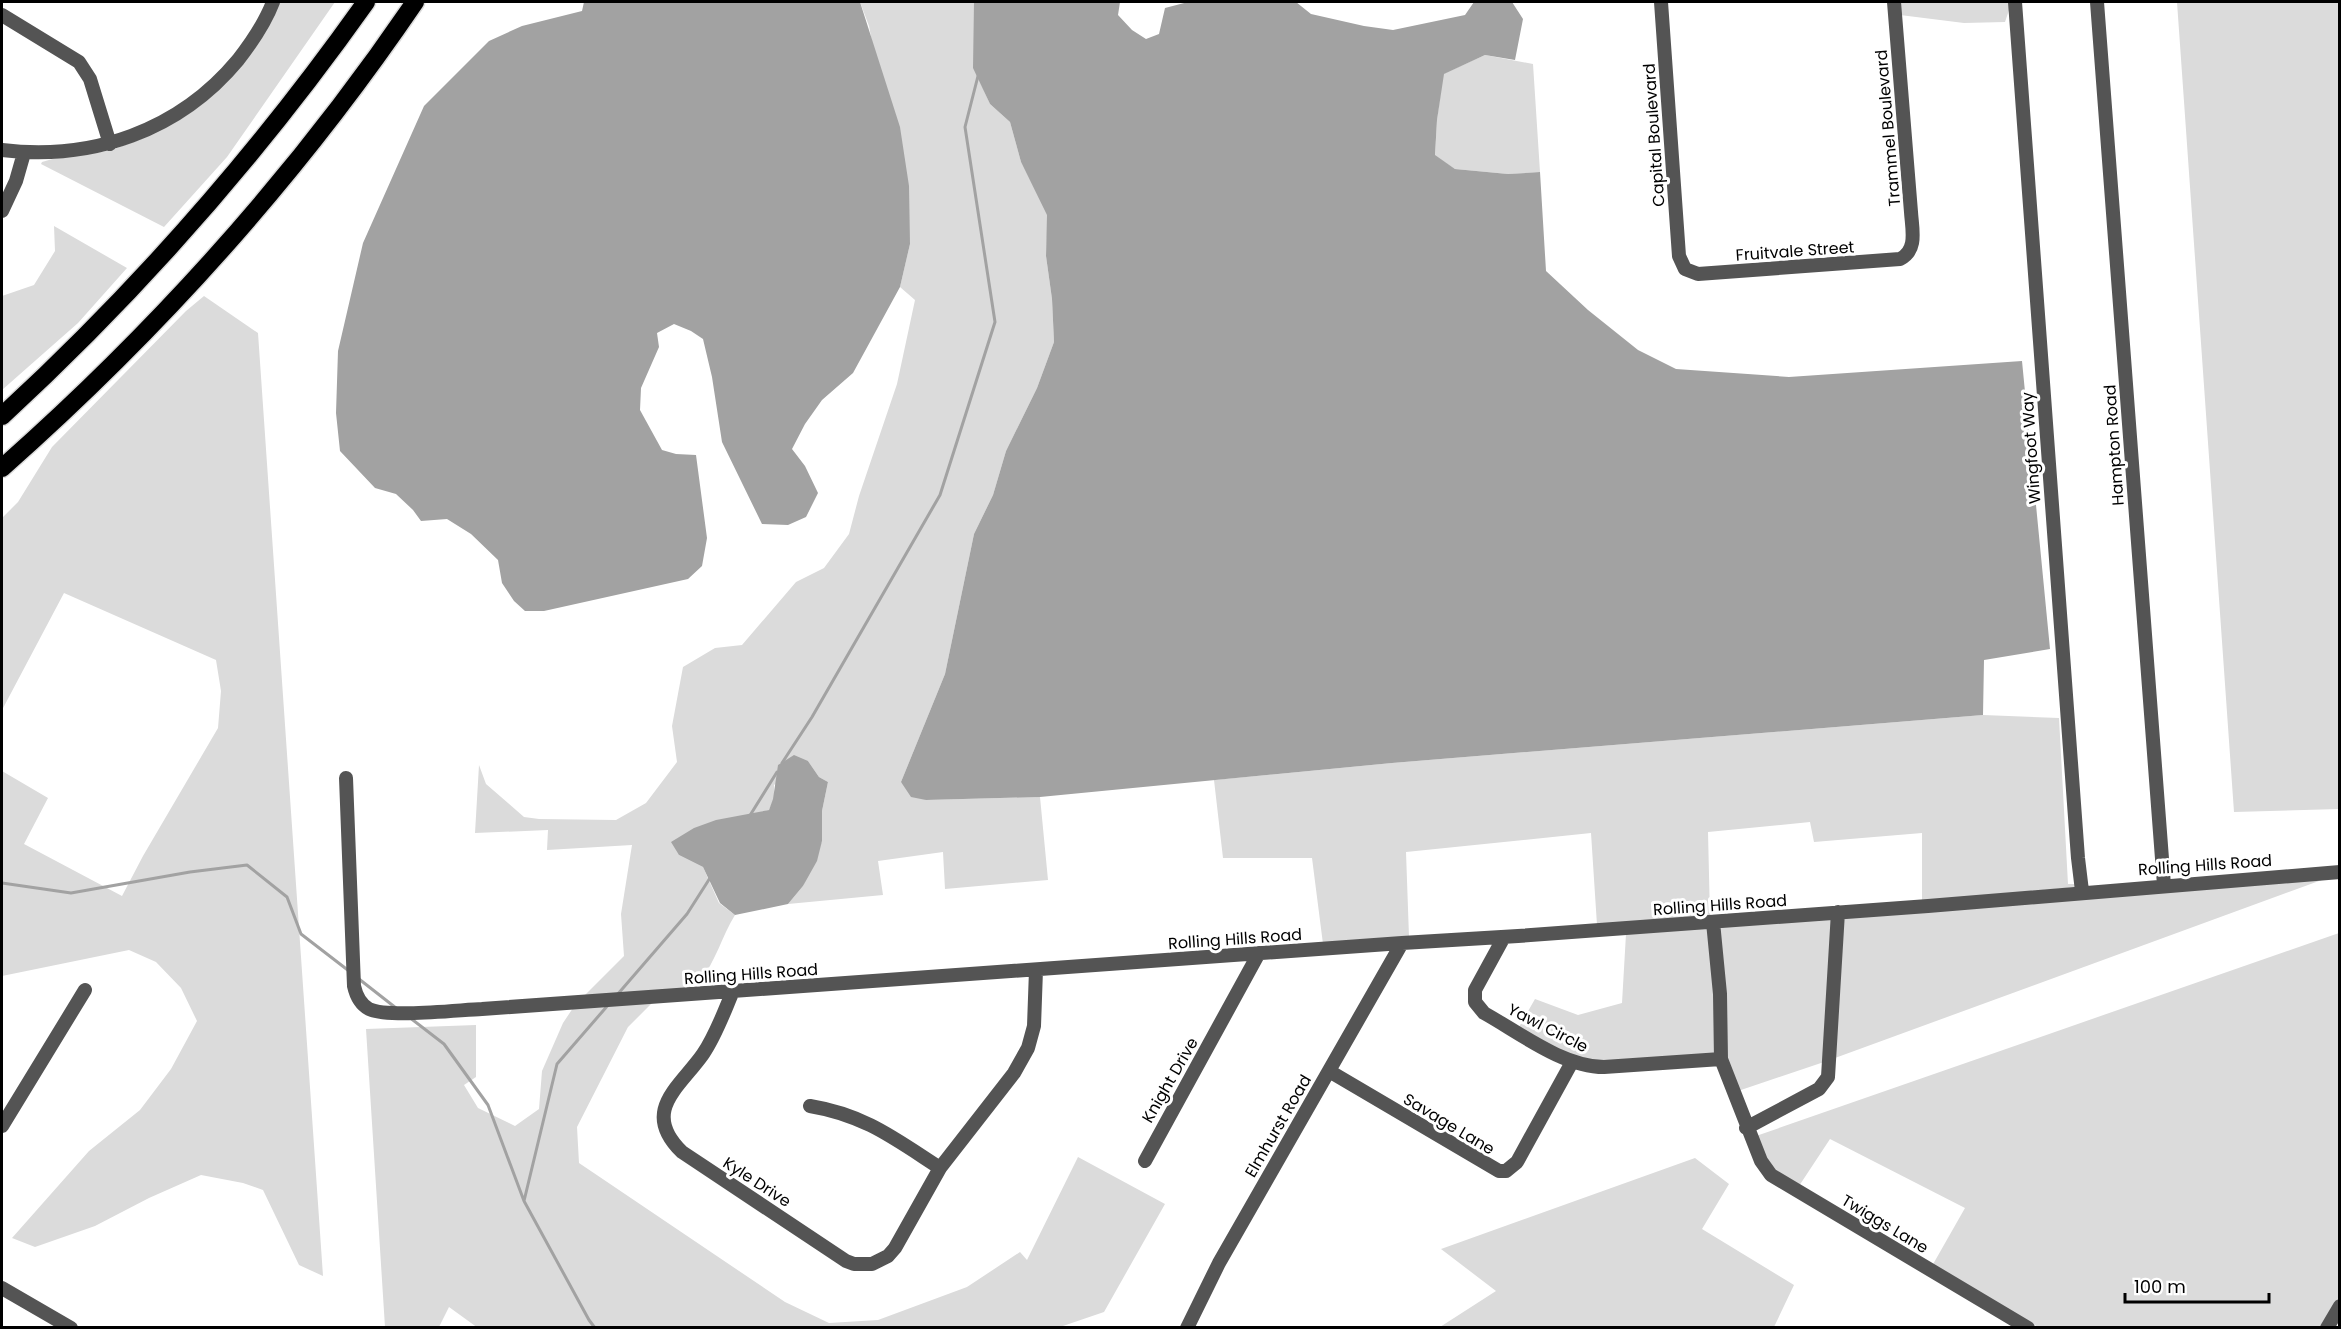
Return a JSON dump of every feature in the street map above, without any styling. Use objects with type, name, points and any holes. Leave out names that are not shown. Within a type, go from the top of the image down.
[{"type":"highway","points":[[2,416],[100,323],[208,205],[314,75],[366,2]]},
{"type":"highway","points":[[2,468],[143,335],[241,228],[347,97],[416,2]]},
{"type":"street","points":[[2,150],[24,153],[64,152],[110,144],[168,120],[199,99],[224,76],[251,44],[273,2]]},
{"type":"street","name":"Capital Boulevard","points":[[1661,2],[1679,256],[1683,266]]},
{"type":"street","name":"Trammel Boulevard","points":[[1894,2],[1911,212],[1912,246],[1910,252]]},
{"type":"street","name":"Wingfoot Way","points":[[2017,2],[2082,891]]},
{"type":"street","name":"Hampton Road","points":[[2097,2],[2164,885]]},
{"type":"street","points":[[2,15],[79,62],[90,79],[110,144]]},
{"type":"street","points":[[2,211],[16,181],[24,153]]},
{"type":"street","name":"Fruitvale Street","points":[[1683,266],[1691,273],[1698,274],[1900,260],[1910,252]]},
{"type":"street","name":"Rolling Hills Road","points":[[346,778],[354,986],[358,997],[368,1008],[378,1012],[482,1009],[1504,937],[2340,872]]},
{"type":"street","points":[[1713,922],[1720,994],[1721,1059],[1746,1128],[1819,1089],[1828,1077],[1838,912]]},
{"type":"street","name":"Yawl Circle","points":[[1504,937],[1475,990],[1475,1002],[1484,1013],[1572,1062],[1592,1067],[1721,1059]]},
{"type":"street","name":"Elmhurst Road","points":[[1187,1328],[1219,1263],[1402,943]]},
{"type":"street","name":"Knight Drive","points":[[1145,1161],[1259,953]]},
{"type":"street","name":"Kyle Drive","points":[[733,991],[702,1056],[674,1088],[666,1104],[667,1131],[682,1152],[846,1261],[863,1265],[882,1260],[896,1248],[940,1168],[1014,1073],[1028,1048],[1036,1014],[1036,970]]},
{"type":"street","points":[[2,1126],[85,990]]},
{"type":"street","name":"Savage Lane","points":[[1329,1071],[1499,1171],[1506,1171],[1517,1162],[1572,1062]]},
{"type":"street","points":[[810,1106],[857,1118],[874,1126],[940,1168]]},
{"type":"street","name":"Twiggs Lane","points":[[1746,1128],[1761,1161],[1771,1175],[2028,1328]]},
{"type":"street","points":[[2,1287],[71,1328]]},
{"type":"street","points":[[2327,1328],[2340,1306]]},
{"type":"shaded area","points":[[279,2],[335,2],[227,157],[164,227],[41,164],[60,158],[114,149],[160,130],[192,112],[229,78]]},
{"type":"shaded area","points":[[584,2],[860,2],[900,127],[909,186],[910,244],[900,287],[853,373],[822,400],[805,424],[792,449],[805,466],[818,493],[806,517],[788,525],[762,524],[722,442],[712,377],[703,339],[674,324],[657,333],[659,347],[641,388],[640,410],[662,450],[676,454],[696,455],[707,538],[702,566],[688,579],[544,611],[525,611],[514,601],[502,583],[498,560],[471,534],[447,519],[421,521],[396,494],[375,488],[340,451],[336,413],[338,351],[363,243],[424,106],[489,41],[522,26],[582,11]]},
{"type":"shaded area","points":[[860,2],[974,2],[974,68],[990,104],[1010,122],[1021,162],[1048,215],[1046,256],[1052,299],[1054,342],[1037,388],[1006,451],[993,495],[974,534],[945,674],[901,782],[926,800],[1040,797],[1048,880],[945,889],[943,852],[878,861],[883,895],[788,904],[803,886],[822,841],[822,811],[828,782],[819,777],[808,761],[774,785],[774,799],[769,810],[746,816],[679,855],[703,867],[719,903],[735,915],[700,981],[680,989],[664,992],[582,998],[624,956],[621,914],[632,845],[547,850],[548,830],[475,833],[479,765],[486,784],[524,817],[616,820],[646,803],[677,762],[672,726],[683,667],[715,648],[742,645],[796,582],[824,568],[849,534],[859,496],[897,384],[915,300],[900,287],[910,244],[869,26]]},
{"type":"shaded area","points":[[974,2],[1120,2],[1118,15],[1132,30],[1146,39],[1159,34],[1165,8],[1188,2],[1296,2],[1311,14],[1393,30],[1465,15],[1474,2],[1512,2],[1523,19],[1515,60],[1485,55],[1444,74],[1437,120],[1435,155],[1455,169],[1508,174],[1540,172],[1546,271],[1588,310],[1638,350],[1676,369],[1789,377],[2022,361],[2050,649],[1984,660],[1983,715],[1392,763],[1040,797],[926,800],[911,797],[901,782],[945,674],[974,534],[993,495],[1006,451],[1037,388],[1054,342],[1052,299],[1046,256],[1047,215],[1021,162],[1010,122],[990,104],[973,68]]},
{"type":"shaded area","points":[[1899,2],[2010,2],[2010,7],[2005,22],[1964,23],[1900,15]]},
{"type":"shaded area","points":[[2177,2],[2339,2],[2339,809],[2234,812]]},
{"type":"shaded area","points":[[1485,55],[1533,64],[1540,172],[1508,174],[1455,169],[1435,156],[1443,74]]},
{"type":"shaded area","points":[[54,226],[127,268],[78,323],[2,390],[2,296],[34,285],[55,251]]},
{"type":"shaded area","points":[[204,296],[258,333],[323,1276],[299,1265],[263,1190],[243,1183],[201,1175],[149,1198],[95,1226],[35,1247],[12,1238],[89,1151],[140,1110],[171,1069],[197,1021],[181,988],[156,962],[129,950],[2,976],[2,771],[48,798],[24,844],[122,896],[218,728],[221,691],[216,660],[64,593],[2,710],[2,518],[18,502],[52,447],[186,311]]},
{"type":"shaded area","points":[[1983,715],[2059,718],[2068,884],[2076,884],[2076,887],[1922,901],[1922,833],[1814,842],[1810,822],[1708,832],[1710,917],[1597,925],[1591,833],[1406,852],[1409,937],[1323,944],[1312,858],[1223,858],[1214,780],[1392,763]]},
{"type":"shaded area","points":[[794,755],[808,761],[819,777],[828,782],[822,811],[822,841],[817,861],[803,886],[788,904],[735,915],[720,903],[703,867],[679,855],[671,842],[694,828],[716,820],[769,810],[778,765]]},
{"type":"shaded area","points":[[2330,877],[1835,1058],[1844,917]]},
{"type":"shaded area","points":[[1832,918],[1824,1062],[1738,1091],[1726,1059],[1719,927]]},
{"type":"shaded area","points":[[1709,927],[1714,994],[1715,1054],[1603,1062],[1570,1056],[1519,1027],[1535,999],[1578,1015],[1622,1003],[1626,934]]},
{"type":"shaded area","points":[[2339,933],[2340,1295],[2321,1327],[2038,1327],[1932,1266],[1965,1208],[1830,1139],[1799,1186],[1769,1166],[1756,1136]]},
{"type":"shaded area","points":[[652,1003],[628,1027],[577,1127],[579,1163],[785,1302],[829,1323],[878,1320],[967,1287],[1020,1252],[1027,1260],[1078,1157],[1165,1204],[1104,1312],[1060,1327],[478,1328],[449,1307],[439,1327],[385,1327],[366,1029],[476,1025],[476,1077],[464,1085],[478,1108],[515,1126],[539,1109],[542,1071],[563,1023],[573,1008]]},
{"type":"shaded area","points":[[1695,1158],[1729,1184],[1702,1229],[1794,1285],[1774,1327],[1440,1327],[1496,1291],[1441,1249]]},
{"type":"waterway","points":[[782,763],[812,717],[940,495],[995,322],[965,127],[978,76]]},
{"type":"waterway","points":[[749,817],[777,772]]},
{"type":"waterway","points":[[2,883],[71,893],[190,872],[247,865],[287,897],[301,934],[349,971]]},
{"type":"waterway","points":[[617,995],[687,914],[710,878]]},
{"type":"waterway","points":[[359,979],[396,1008]]},
{"type":"waterway","points":[[595,1328],[524,1201],[557,1064],[609,1004]]},
{"type":"waterway","points":[[409,1017],[444,1044],[488,1105],[524,1201]]}]
